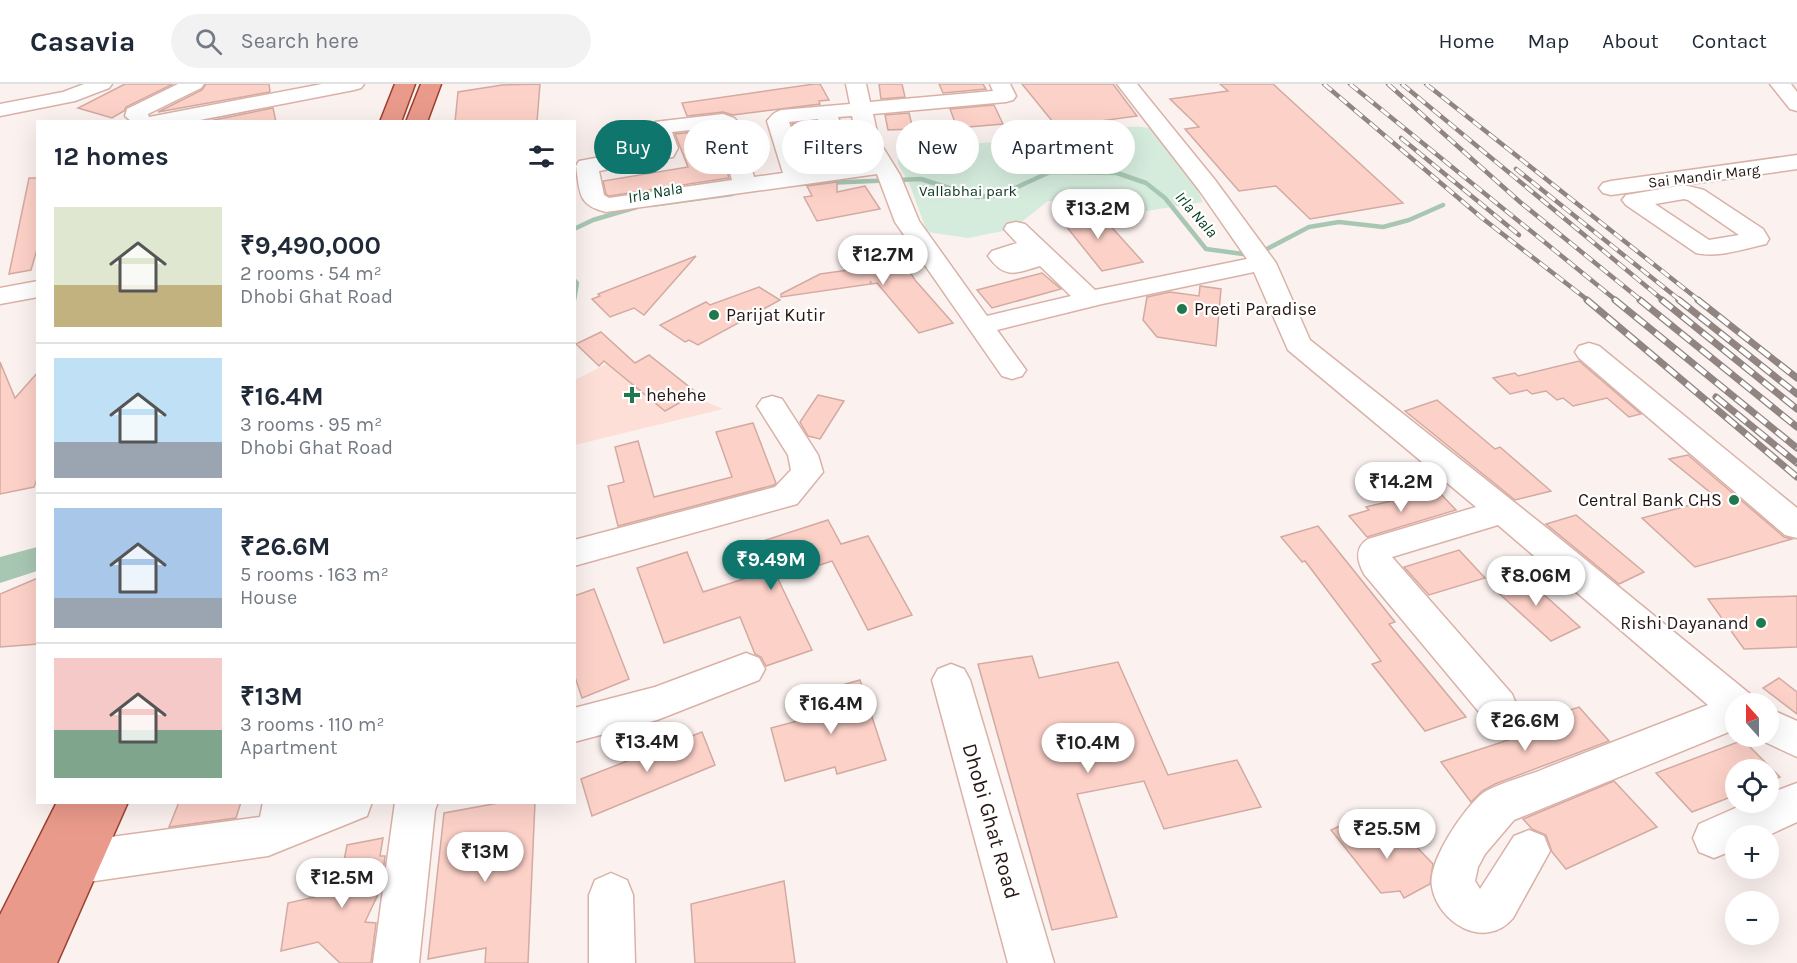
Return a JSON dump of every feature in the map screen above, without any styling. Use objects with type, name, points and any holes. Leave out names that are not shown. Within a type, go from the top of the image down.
[{"type":"main road","points":[[391,120],[405,84]]},
{"type":"main road","points":[[417,120],[431,84]]},
{"type":"main road","points":[[0,963],[78,804]]},
{"type":"main road","points":[[33,963],[107,804]]},
{"type":"street","points":[[0,110],[68,97],[102,84]]},
{"type":"street","points":[[194,84],[134,114],[139,116],[241,93],[347,85]]},
{"type":"street","points":[[856,84],[868,141],[886,171],[907,222],[940,257],[979,310],[1012,370]]},
{"type":"street","points":[[796,178],[778,119],[786,116],[1005,96],[1000,84]]},
{"type":"street","points":[[1127,84],[1207,184],[1263,263],[1298,344],[1503,511],[1725,699]]},
{"type":"street","points":[[1780,84],[1797,105]]},
{"type":"street","points":[[161,120],[241,93]]},
{"type":"street","points":[[826,112],[829,120]]},
{"type":"street","points":[[745,185],[727,122],[723,120],[663,127],[660,130],[667,148],[665,152],[581,165],[593,199],[601,204],[745,185],[825,174]]},
{"type":"street","name":"Sai Mandir Marg","points":[[1611,188],[1652,189],[1767,168],[1793,172]]},
{"type":"street","points":[[1032,244],[1089,299]]},
{"type":"street","points":[[979,310],[1089,299],[1263,263]]},
{"type":"street","points":[[0,296],[36,289]]},
{"type":"street","points":[[1588,352],[1797,526]]},
{"type":"street","points":[[576,552],[786,496],[807,472],[802,456],[772,406]]},
{"type":"street","points":[[1498,706],[1376,565],[1373,556],[1374,552],[1380,548],[1503,511]]},
{"type":"street","points":[[576,724],[657,703],[746,669]]},
{"type":"street","name":"Dhobi Ghat Road","points":[[951,680],[1030,963]]},
{"type":"street","points":[[1529,851],[1495,906],[1482,912],[1469,909],[1456,895],[1453,882],[1457,868],[1476,831],[1499,806],[1725,713]]},
{"type":"street","points":[[1779,731],[1797,740]]},
{"type":"street","points":[[1714,838],[1797,802]]},
{"type":"street","points":[[81,862],[241,841],[281,817],[343,804]]},
{"type":"street","points":[[396,963],[416,804]]},
{"type":"street","points":[[611,895],[612,963]]},
{"type":"shaded area","name":"hehehe","points":[[612,361],[723,409],[576,445],[576,379]]},
{"type":"shaded area","points":[[36,547],[36,571],[0,583],[0,557]]},
{"type":"green space","name":"Vallabhai park","points":[[1135,127],[1152,129],[1167,141],[1182,161],[1203,202],[1147,211],[1088,199],[1048,201],[1013,229],[968,238],[927,232],[904,174],[979,174],[979,143],[991,142],[991,174],[1135,174]]},
{"type":"building","points":[[125,84],[173,84],[126,107],[124,111],[112,118],[78,108]]},
{"type":"building","points":[[206,84],[269,84],[270,92],[158,112],[202,90]]},
{"type":"building","points":[[540,84],[537,120],[455,120],[458,92],[502,85]]},
{"type":"building","points":[[820,84],[829,100],[819,101],[820,104],[733,115],[723,112],[687,116],[682,103]]},
{"type":"building","points":[[879,84],[902,84],[905,97],[881,99]]},
{"type":"building","points":[[939,84],[983,84],[986,89],[943,93]]},
{"type":"building","points":[[1022,84],[1113,84],[1137,116],[1108,120],[1051,120]]},
{"type":"building","points":[[1220,84],[1273,84],[1403,203],[1310,219],[1276,186],[1239,191],[1185,129],[1199,127],[1170,99],[1228,91]]},
{"type":"building","points":[[994,105],[1001,120],[991,120],[991,125],[979,126],[979,120],[954,120],[950,109]]},
{"type":"building","points":[[273,108],[276,120],[214,120]]},
{"type":"building","points":[[909,113],[911,120],[896,120],[896,130],[888,130],[885,115]]},
{"type":"building","points":[[684,133],[684,157],[675,134]]},
{"type":"building","points":[[684,168],[684,174],[728,174],[729,178],[609,196],[606,194],[603,181],[646,174],[672,174],[672,170]]},
{"type":"building","points":[[29,178],[36,178],[36,253],[31,270],[9,274]]},
{"type":"building","points":[[837,182],[837,192],[865,186],[880,209],[817,221],[804,197],[812,196],[807,186]]},
{"type":"building","points":[[1081,206],[1095,223],[1106,221],[1143,262],[1102,271],[1054,211]]},
{"type":"building","points":[[892,243],[915,280],[953,323],[919,333],[877,283],[872,284],[870,281],[871,284],[781,297],[781,294],[820,274],[863,268],[853,250]]},
{"type":"building","points":[[696,256],[644,315],[634,308],[610,317],[592,299],[600,296],[598,294]]},
{"type":"building","points":[[1042,273],[1061,289],[992,308],[977,290]]},
{"type":"building","name":"Preeti Paradise","points":[[1200,286],[1221,289],[1216,346],[1157,337],[1143,320],[1147,297],[1170,292],[1199,296]]},
{"type":"building","name":"Parijat Kutir","points":[[759,287],[780,300],[698,345],[689,340],[685,342],[660,325],[706,302],[710,305]]},
{"type":"building","points":[[601,332],[635,363],[649,355],[697,393],[665,411],[604,361],[599,366],[576,344]]},
{"type":"building","points":[[1579,361],[1641,414],[1629,417],[1607,398],[1573,406],[1563,398],[1557,400],[1546,391],[1532,394],[1527,390],[1510,394],[1493,378],[1515,373],[1518,376]]},
{"type":"building","points":[[0,362],[15,398],[36,374],[36,482],[34,487],[0,494]]},
{"type":"building","points":[[818,395],[844,401],[820,439],[808,436],[800,422]]},
{"type":"building","points":[[1437,400],[1495,449],[1500,447],[1551,491],[1515,500],[1405,411]]},
{"type":"building","points":[[753,423],[776,483],[774,485],[618,526],[608,486],[624,482],[615,447],[638,441],[654,497],[732,477],[716,432]]},
{"type":"building","points":[[1688,455],[1784,537],[1792,539],[1695,567],[1642,518],[1717,498],[1669,459]]},
{"type":"building","points":[[1437,490],[1456,510],[1367,537],[1349,516],[1369,510],[1366,507]]},
{"type":"building","points":[[1576,515],[1644,572],[1619,584],[1546,524]]},
{"type":"building","points":[[828,520],[841,544],[868,536],[912,615],[868,630],[832,561],[778,579],[812,650],[766,666],[761,657],[755,654],[740,617],[664,643],[637,568],[687,552],[703,592],[753,576],[741,548]]},
{"type":"building","points":[[1318,526],[1395,622],[1389,624],[1466,717],[1425,731],[1372,664],[1381,661],[1305,561],[1302,562],[1281,537]]},
{"type":"building","points":[[1459,550],[1485,578],[1429,595],[1404,567]]},
{"type":"building","points":[[1521,574],[1580,627],[1551,641],[1492,587]]},
{"type":"building","points":[[36,579],[36,644],[0,647],[0,594]]},
{"type":"building","points":[[594,589],[629,679],[582,698],[576,680],[576,595]]},
{"type":"building","name":"Rishi Dayanand","points":[[1797,596],[1797,647],[1744,649],[1708,599]]},
{"type":"building","points":[[1032,656],[1039,678],[1118,662],[1168,775],[1237,760],[1261,807],[1164,829],[1144,781],[1077,794],[1117,917],[1052,930],[978,664]]},
{"type":"building","points":[[1779,678],[1797,692],[1797,714],[1779,700],[1779,693],[1770,693],[1763,688]]},
{"type":"building","points":[[860,680],[886,760],[837,774],[835,767],[785,781],[771,728],[820,715],[813,693]]},
{"type":"building","points":[[1579,707],[1609,741],[1495,784],[1482,791],[1471,802],[1441,762],[1530,733],[1524,725]]},
{"type":"building","points":[[702,732],[715,765],[592,816],[581,779]]},
{"type":"building","points":[[1725,747],[1750,747],[1762,759],[1725,759],[1725,799],[1692,812],[1656,773]]},
{"type":"building","points":[[1614,781],[1657,827],[1566,869],[1552,852],[1546,835],[1532,829],[1523,819]]},
{"type":"building","points":[[178,804],[240,804],[236,818],[169,827]]},
{"type":"building","points":[[493,804],[535,804],[528,963],[485,963],[486,948],[428,959],[444,813]]},
{"type":"building","points":[[1355,819],[1365,832],[1394,840],[1403,833],[1433,864],[1430,884],[1404,898],[1400,891],[1381,893],[1331,830]]},
{"type":"building","points":[[383,838],[380,856],[385,856],[381,888],[365,922],[376,923],[371,963],[340,963],[318,942],[281,951],[288,903],[332,893],[340,882],[347,845]]},
{"type":"building","points":[[784,881],[795,963],[695,963],[691,904]]},
{"type":"waterway","name":"Irla Nala","points":[[800,184],[921,179],[977,197],[1000,195],[1050,172],[1117,173],[1146,183],[1165,198],[1206,249],[1243,254]]},
{"type":"waterway","name":"Irla Nala","points":[[651,205],[732,194]]},
{"type":"waterway","name":"Irla Nala","points":[[1265,250],[1309,227],[1339,222],[1383,227],[1409,220],[1443,205]]},
{"type":"waterway","name":"Irla Nala","points":[[576,228],[593,220],[637,207]]},
{"type":"waterway","name":"Irla Nala","points":[[576,282],[576,289]]},
{"type":"railway","points":[[1324,84],[1482,218],[1589,301]]},
{"type":"railway","points":[[1350,84],[1617,301]]},
{"type":"railway","points":[[1388,84],[1520,202],[1642,301]]},
{"type":"railway","points":[[1402,84],[1664,301]]},
{"type":"railway","points":[[1426,84],[1700,301]]},
{"type":"railway","points":[[1401,138],[1519,235]]},
{"type":"railway","points":[[1516,169],[1681,301]]},
{"type":"railway","points":[[1587,300],[1797,477]]},
{"type":"railway","points":[[1615,300],[1797,448]]},
{"type":"railway","points":[[1640,300],[1797,427]]},
{"type":"railway","points":[[1662,300],[1797,409]]},
{"type":"railway","points":[[1679,300],[1797,394]]},
{"type":"railway","points":[[1698,300],[1797,378]]},
{"type":"railway","points":[[1716,397],[1797,463]]},
{"type":"place","name":"Preeti Paradise","points":[[1182,309]]},
{"type":"place","name":"Parijat Kutir","points":[[714,315]]},
{"type":"place","name":"hehehe","points":[[632,395]]},
{"type":"place","name":"Central Bank CHS","points":[[1734,500]]},
{"type":"place","name":"Rishi Dayanand","points":[[1761,623]]}]
